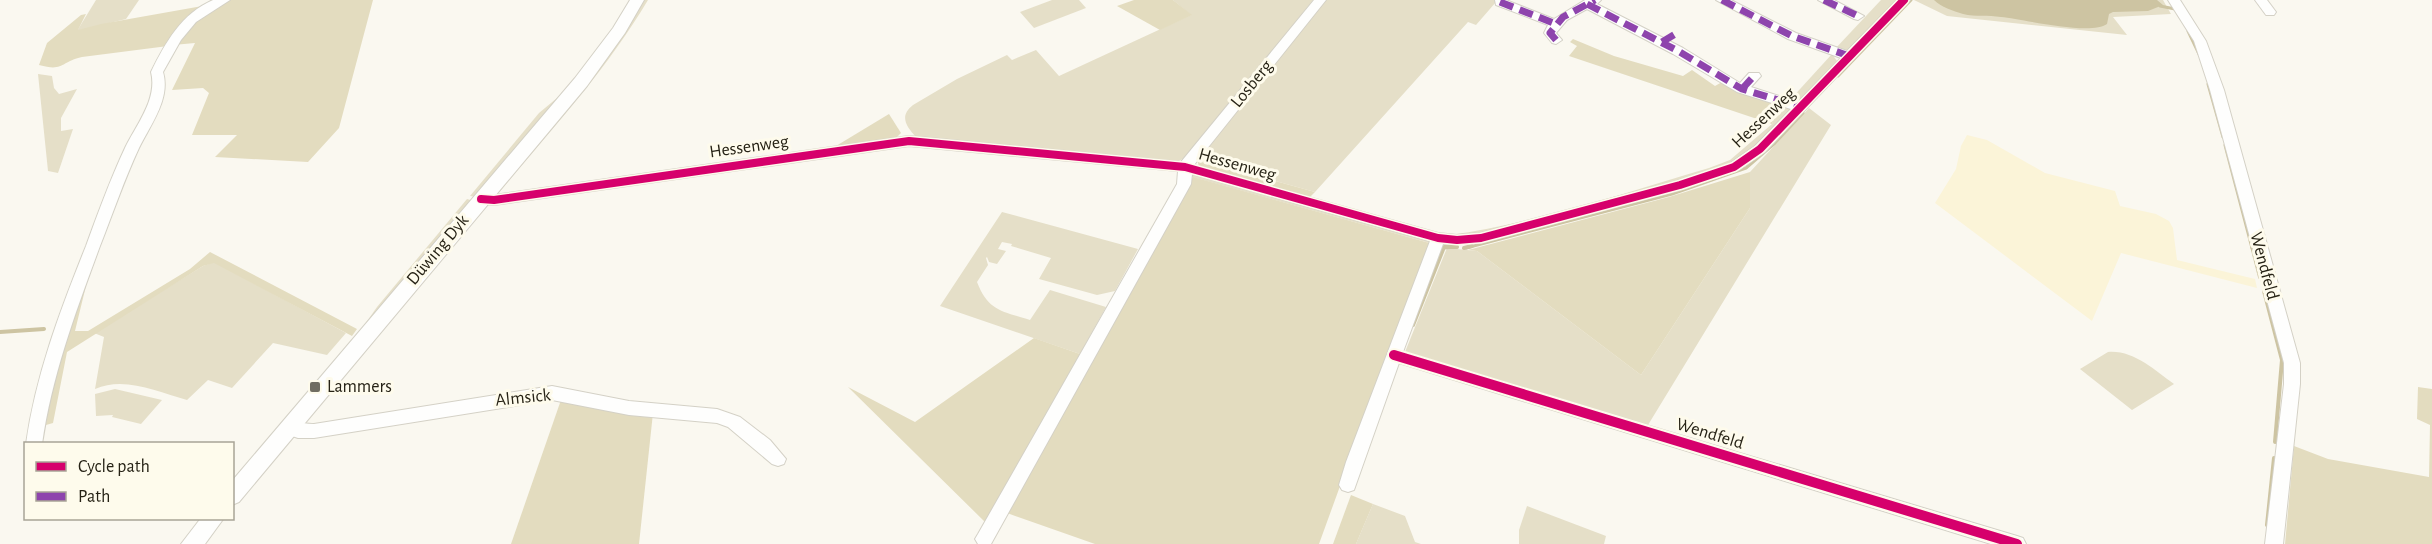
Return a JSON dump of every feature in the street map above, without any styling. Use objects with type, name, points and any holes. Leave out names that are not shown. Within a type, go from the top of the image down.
[{"type":"street","points":[[34,442],[46,382],[63,323],[128,156],[156,98],[160,78],[157,72],[174,39],[187,22],[204,9],[224,0]]},
{"type":"street","name":"Düwing Dyk","points":[[234,494],[601,56],[637,0]]},
{"type":"street","name":"Losberg","points":[[1185,168],[1320,0]]},
{"type":"street","points":[[1722,0],[1792,36],[1849,57]]},
{"type":"street","points":[[1824,0],[1858,16]]},
{"type":"street","name":"Hessenweg","points":[[481,199],[494,200],[909,141],[1185,168],[1438,238],[1457,240],[1481,238],[1716,173],[1752,156],[1904,0]]},
{"type":"street","name":"Wendfeld","points":[[2174,0],[2200,41],[2217,90],[2292,363],[2292,384],[2274,544]]},
{"type":"street","points":[[2261,0],[2270,12]]},
{"type":"street","points":[[1500,2],[1556,24]]},
{"type":"street","points":[[1556,40],[1550,31],[1556,24],[1591,2],[1742,88],[1801,107]]},
{"type":"street","points":[[1662,42],[1677,33]]},
{"type":"street","points":[[1742,88],[1754,76]]},
{"type":"street","name":"Hessenweg","points":[[984,539],[1184,184],[1185,168]]},
{"type":"street","points":[[1348,485],[1438,238]]},
{"type":"street","name":"Wendfeld","points":[[1394,355],[2017,544]]},
{"type":"street","name":"Almsick","points":[[289,428],[298,431],[314,431],[552,393],[629,408],[717,416],[734,422],[778,459]]},
{"type":"street","points":[[192,544],[213,520]]},
{"type":"shaded area","points":[[96,0],[139,0],[126,19],[77,31]]},
{"type":"shaded area","points":[[228,0],[373,0],[339,128],[308,162],[215,157],[237,135],[192,135],[209,93],[203,88],[172,90],[195,43],[173,45],[180,33]]},
{"type":"shaded area","points":[[641,0],[648,0],[614,52],[497,195],[493,192]]},
{"type":"shaded area","points":[[1052,0],[1079,0],[1086,8],[1034,28],[1020,12]]},
{"type":"shaded area","points":[[1134,0],[1173,0],[1192,15],[1160,30],[1117,6]]},
{"type":"shaded area","points":[[1173,0],[1313,0],[1188,156],[1177,162],[916,137],[907,125],[906,113],[913,105],[957,79],[1007,55],[1012,60],[1036,50],[1059,76],[1191,15]]},
{"type":"shaded area","points":[[1324,0],[1504,0],[1496,2],[1476,25],[1468,22],[1315,192],[1197,159]]},
{"type":"shaded area","points":[[1881,0],[1897,0],[1850,49],[1846,51],[1835,49]]},
{"type":"shaded area","points":[[1914,0],[2163,0],[2171,14],[2113,17],[2127,35],[1947,16]]},
{"type":"shaded area","points":[[1934,0],[2157,0],[2163,5],[2148,11],[2113,12],[2109,14],[2107,24],[2098,27],[2072,28],[1996,16],[1968,15],[1940,5]]},
{"type":"shaded area","points":[[208,5],[168,46],[82,57],[58,67],[39,65],[47,43],[81,15],[86,14],[78,30]]},
{"type":"shaded area","points":[[1573,39],[1614,56],[1683,76],[1692,70],[1715,86],[1722,82],[1735,91],[1780,103],[1772,124],[1569,56],[1577,46],[1570,42]]},
{"type":"shaded area","points":[[1832,54],[1837,61],[1800,101],[1790,100]]},
{"type":"shaded area","points":[[38,74],[52,76],[54,88],[59,94],[77,89],[61,118],[61,131],[73,129],[58,173],[48,171]]},
{"type":"shaded area","points":[[569,88],[477,197],[470,196],[539,113]]},
{"type":"shaded area","points":[[1780,103],[1789,108],[1790,112],[1755,149],[1738,161],[1673,183],[1489,232],[1449,235],[1548,215],[1730,160],[1772,124]]},
{"type":"shaded area","points":[[1809,108],[1831,125],[1648,425],[1405,352],[1447,248],[1477,251],[1641,375],[1750,208],[1750,172]]},
{"type":"shaded area","points":[[889,114],[901,133],[894,140],[831,149]]},
{"type":"shaded area","points":[[1967,135],[1987,140],[2045,173],[2115,191],[2120,206],[2156,214],[2169,221],[2173,228],[2177,260],[2255,279],[2257,288],[2121,253],[2092,321],[1935,203],[1956,169],[1961,146]]},
{"type":"shaded area","points":[[1197,159],[1315,192],[1309,198],[1199,167]]},
{"type":"shaded area","points":[[1750,172],[1750,208],[1641,375],[1477,251],[1468,250],[1669,197]]},
{"type":"shaded area","points":[[1194,174],[1428,239],[1433,244],[1188,176]]},
{"type":"shaded area","points":[[1193,177],[1433,244],[1388,354],[1319,544],[1095,544],[1007,513]]},
{"type":"shaded area","points":[[467,199],[474,201],[356,337],[377,307]]},
{"type":"shaded area","points":[[1002,212],[1138,249],[1115,291],[1097,295],[1039,279],[1051,258],[1011,246],[1012,244],[1002,242],[998,249],[1006,251],[997,264],[989,262],[986,258],[988,265],[977,282],[986,299],[1004,312],[1030,320],[1050,290],[1106,307],[1080,354],[940,306]]},
{"type":"shaded area","points":[[210,252],[357,329],[352,336],[214,263],[203,266],[67,352],[53,423],[39,427],[94,253],[75,331],[88,331],[190,269]]},
{"type":"shaded area","points":[[214,262],[346,333],[327,355],[273,343],[232,388],[208,380],[187,400],[129,385],[106,385],[95,389],[104,337],[94,333],[203,266]]},
{"type":"shaded area","points":[[1034,338],[1080,354],[985,522],[848,387],[915,422]]},
{"type":"shaded area","points":[[2108,352],[2126,354],[2135,358],[2174,384],[2132,410],[2080,369]]},
{"type":"shaded area","points":[[2418,387],[2432,389],[2432,544],[2285,544],[2294,446],[2328,459],[2429,477],[2430,425],[2417,419]]},
{"type":"shaded area","points":[[115,389],[162,400],[141,424],[112,417],[113,415],[96,416],[95,394]]},
{"type":"shaded area","points":[[562,397],[653,413],[639,544],[511,544]]},
{"type":"shaded area","points":[[1351,495],[1373,504],[1356,544],[1333,544]]},
{"type":"shaded area","points":[[1373,504],[1405,516],[1415,542],[1421,544],[1356,544]]},
{"type":"shaded area","points":[[1527,506],[1606,536],[1604,544],[1519,544],[1519,530]]},
{"type":"waterway","points":[[1838,76],[1911,0]]},
{"type":"waterway","points":[[2160,6],[2175,9]]},
{"type":"waterway","points":[[2188,31],[2199,54]]},
{"type":"waterway","points":[[2208,84],[2223,137]]},
{"type":"waterway","points":[[1466,248],[1672,194],[1746,168],[1775,143],[1803,113]]},
{"type":"waterway","points":[[2225,145],[2252,248]]},
{"type":"waterway","points":[[1464,248],[1472,246]]},
{"type":"waterway","points":[[2252,246],[2260,277]]},
{"type":"waterway","points":[[1413,325],[1444,247],[1457,247],[1444,248]]},
{"type":"waterway","points":[[2264,291],[2282,360],[2275,442]]},
{"type":"waterway","points":[[0,332],[44,329]]},
{"type":"waterway","points":[[2267,525],[2274,458]]},
{"type":"marked path","points":[[1556,40],[1550,33],[1557,22],[1595,0]]},
{"type":"marked path","points":[[1722,0],[1792,36],[1849,56]]},
{"type":"marked path","points":[[1824,0],[1858,16]]},
{"type":"marked path","points":[[1500,2],[1556,24]]},
{"type":"marked path","points":[[1587,4],[1678,51],[1742,89],[1801,107]]},
{"type":"marked path","points":[[1662,42],[1677,33]]},
{"type":"marked path","points":[[1742,89],[1754,76]]},
{"type":"cycle path","points":[[481,199],[494,200],[909,141],[1185,167],[1438,238],[1457,240],[1481,238],[1680,185],[1734,167],[1760,149],[1904,0]]},
{"type":"cycle path","points":[[1394,355],[2017,544]]},
{"type":"place","name":"Lammers","points":[[315,387]]}]
